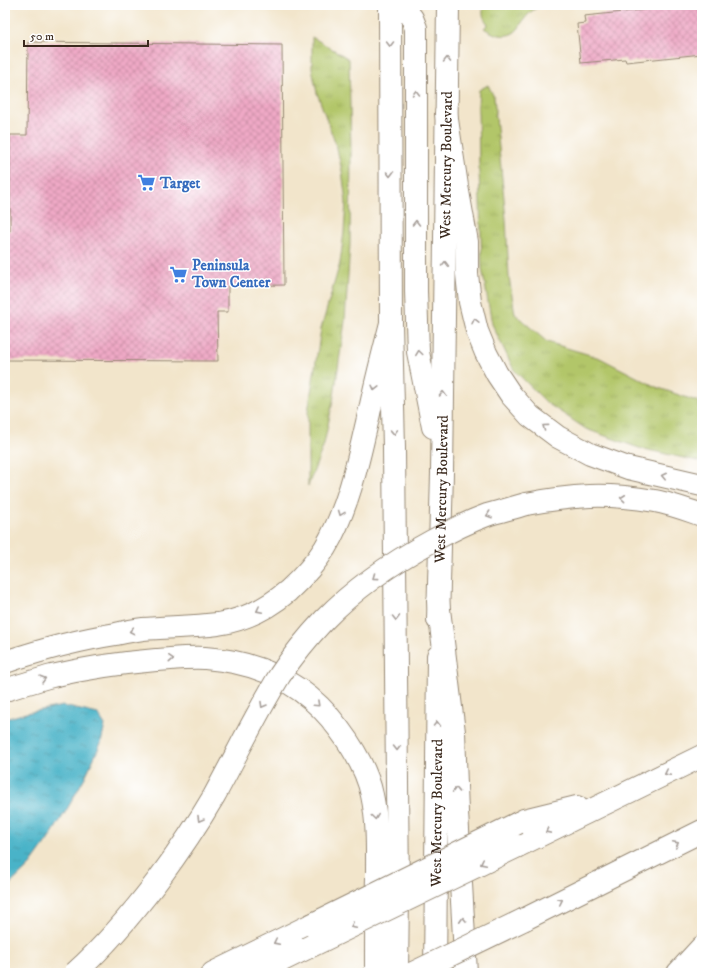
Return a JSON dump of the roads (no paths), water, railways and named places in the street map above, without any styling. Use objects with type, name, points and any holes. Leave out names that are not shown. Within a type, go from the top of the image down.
[{"type":"main road","points":[[390,5],[391,323],[394,464],[398,973]]},
{"type":"main road","points":[[401,5],[412,18],[416,28],[416,291],[418,352],[442,474]]},
{"type":"main road","name":"West Mercury Boulevard","points":[[435,973],[438,601],[442,474],[448,5]]},
{"type":"main road","points":[[446,113],[466,242],[470,302],[477,331],[486,353],[497,374],[511,395],[530,416],[558,437],[590,454],[628,468],[702,484]]},
{"type":"main road","points":[[5,662],[87,639],[142,629],[218,624],[239,619],[258,611],[278,599],[298,582],[325,548],[337,525],[346,502],[357,464],[391,323]]},
{"type":"main road","points":[[76,973],[96,954],[136,909],[189,836],[214,796],[281,674],[324,620],[372,578],[403,557],[450,531],[486,516],[526,504],[557,499],[592,496],[620,497],[655,501],[678,507],[702,516]]},
{"type":"main road","points":[[438,601],[454,732],[466,973]]},
{"type":"main road","points":[[5,690],[53,676],[94,668],[134,662],[205,658],[230,661],[266,671],[284,679],[308,696],[329,715],[347,740],[365,770],[372,795],[377,826],[376,973]]},
{"type":"main road","points":[[256,973],[702,756]]},
{"type":"main road","points":[[213,973],[524,820],[621,796]]},
{"type":"main road","points":[[413,973],[702,831]]},
{"type":"main road","points":[[678,973],[702,946]]},
{"type":"water","points":[[63,706],[98,714],[105,725],[101,743],[85,777],[48,840],[30,865],[5,889],[5,719],[26,713]]},
{"type":"place","name":"Target","points":[[147,183]]},
{"type":"place","name":"Peninsula Town Center","points":[[179,274]]}]
